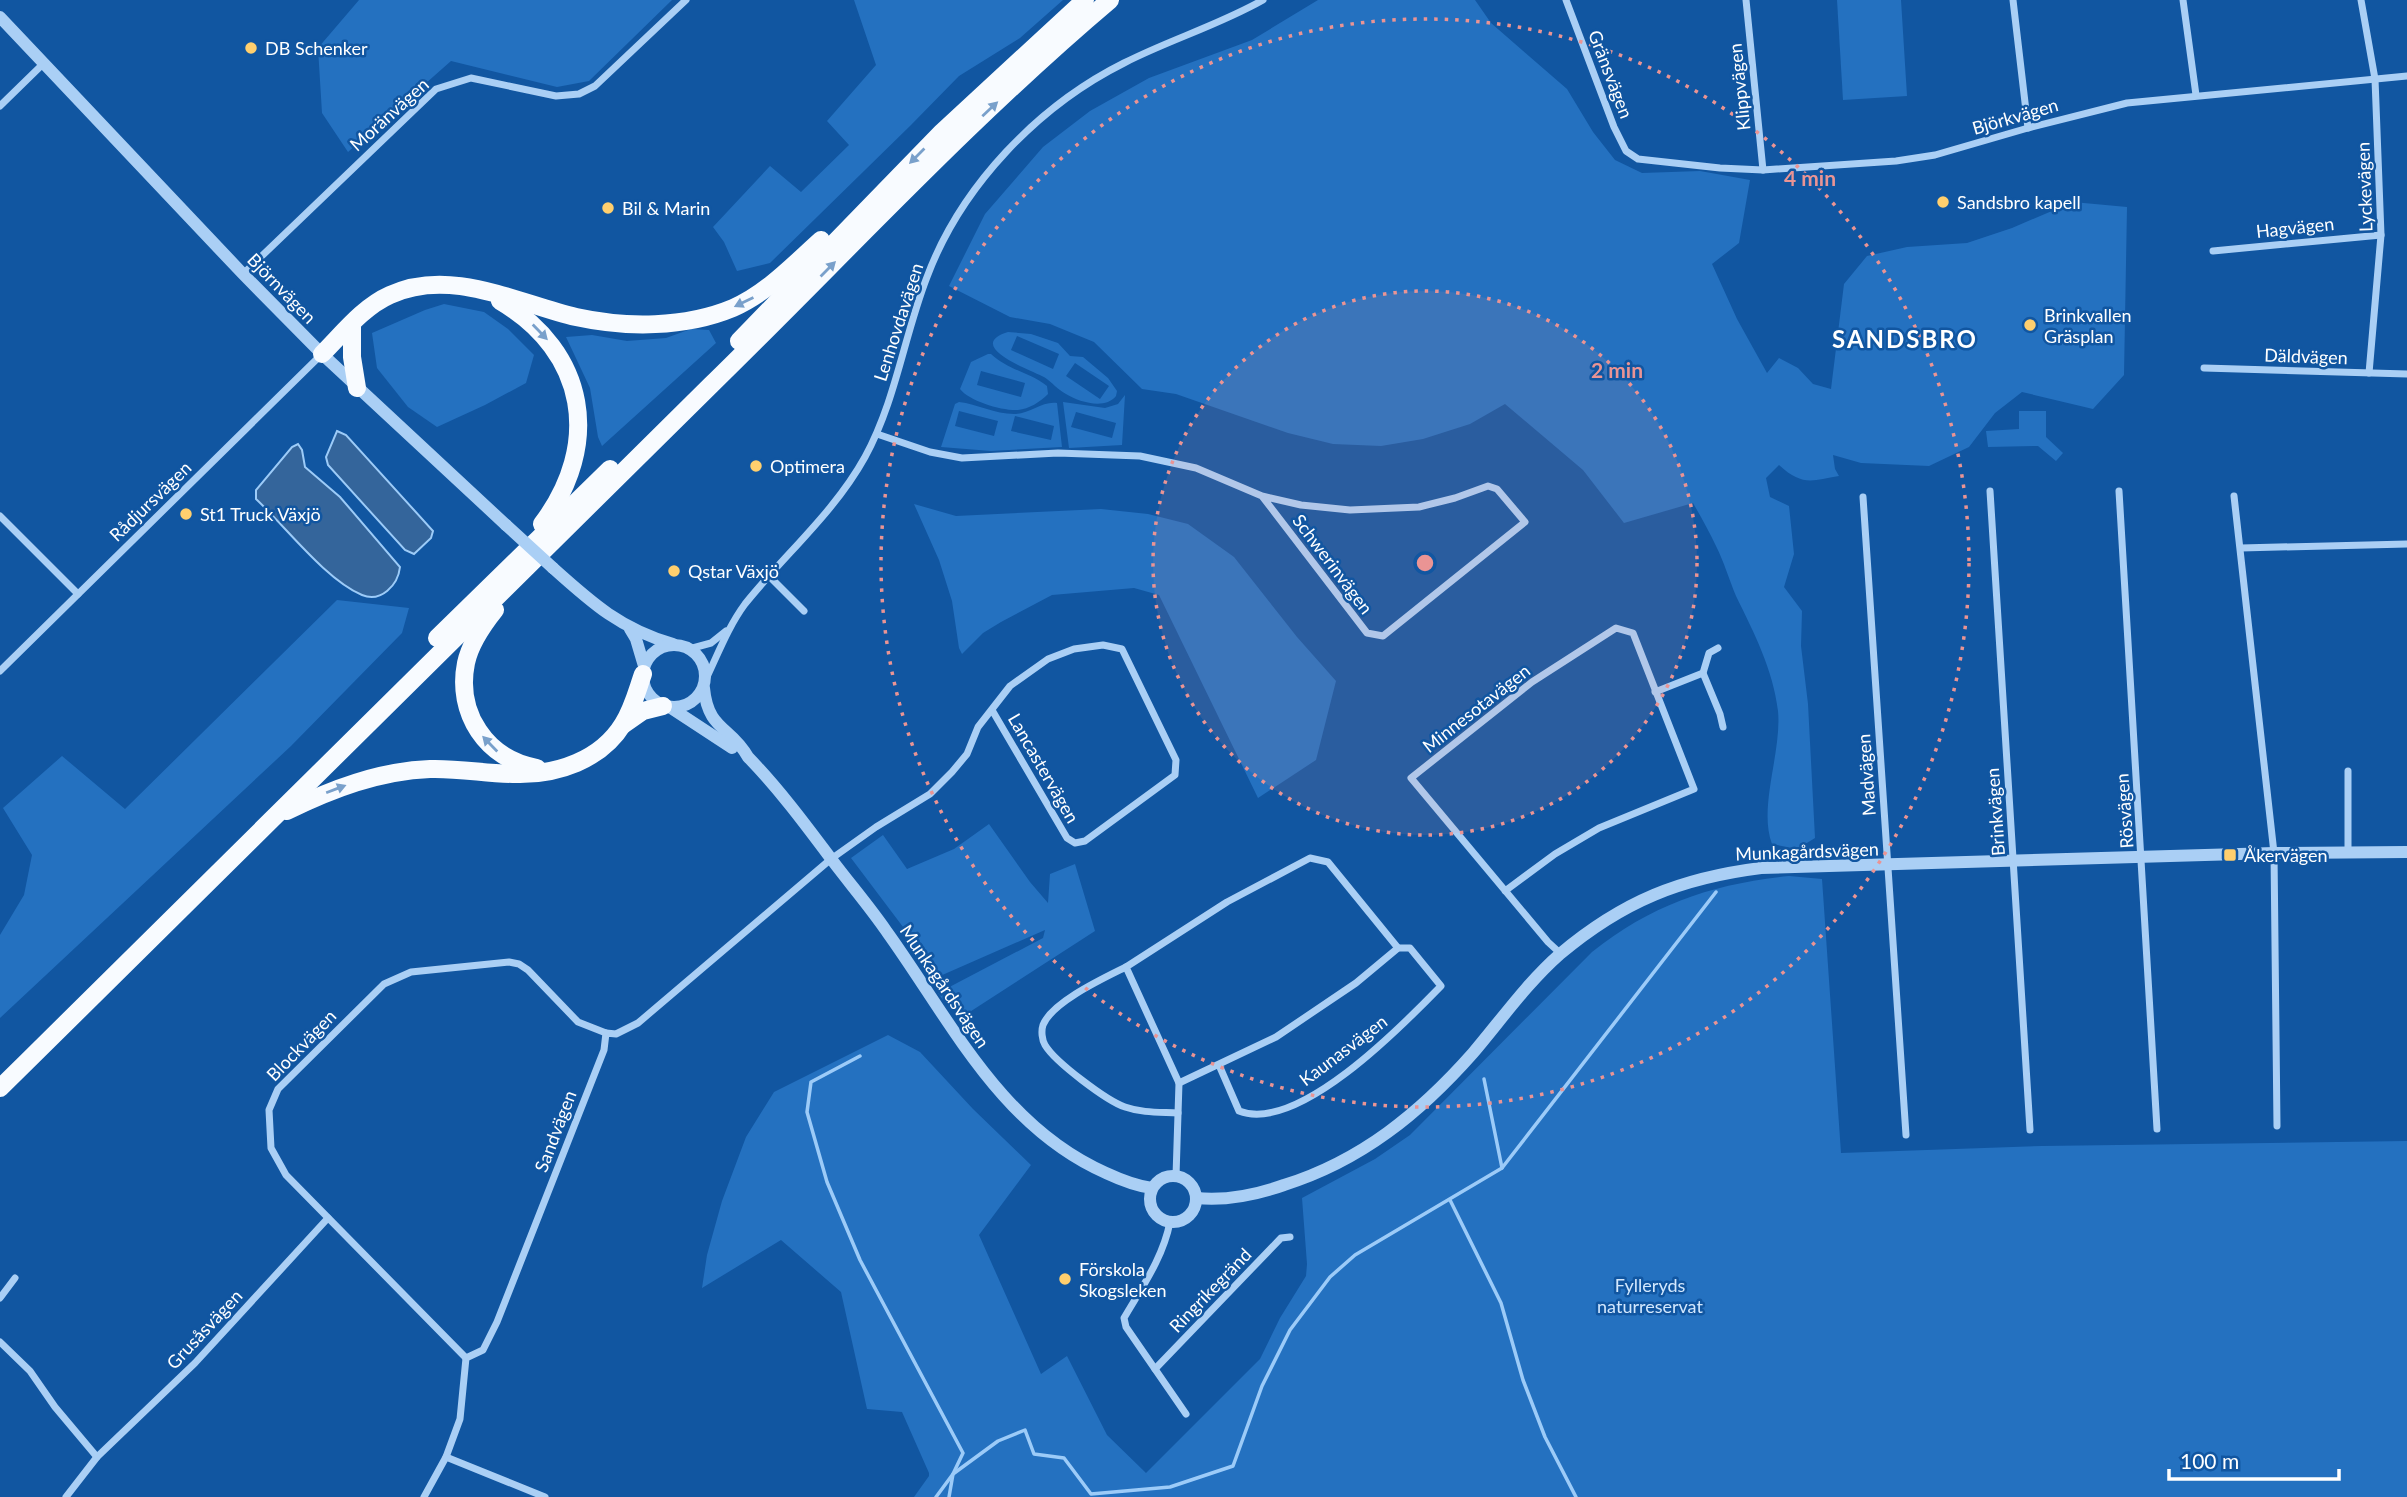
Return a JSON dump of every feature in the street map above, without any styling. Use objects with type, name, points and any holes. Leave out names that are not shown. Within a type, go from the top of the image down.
[{"type":"main road","points":[[0,1088],[445,647],[608,472],[765,316],[891,182],[960,114],[1085,0]]},
{"type":"main road","points":[[0,1072],[939,158],[1110,0]]},
{"type":"main road","points":[[322,354],[380,300],[412,288],[441,284],[613,323],[669,323],[707,317],[754,298],[891,182]]},
{"type":"main road","points":[[485,292],[524,317],[551,343],[569,376],[578,408],[578,445],[570,477],[524,561],[473,643],[467,662],[465,697],[476,728],[498,752],[519,763],[551,770]]},
{"type":"main road","points":[[352,324],[352,357],[357,388]]},
{"type":"main road","points":[[274,818],[342,787],[388,774],[431,769],[519,774],[572,765],[593,755],[609,742],[623,725],[644,670]]},
{"type":"main road","points":[[623,725],[643,712],[667,707]]},
{"type":"street","name":"Moränvägen","points":[[243,274],[436,89],[471,78],[556,96],[579,94],[595,86],[687,0]]},
{"type":"street","name":"Lenhovdavägen","points":[[705,684],[729,628],[744,606],[834,503],[877,434],[926,278],[953,223],[997,163],[1048,113],[1094,79],[1151,50],[1264,0]]},
{"type":"street","name":"Gränsvägen","points":[[1566,0],[1619,140],[1633,157]]},
{"type":"street","name":"Klippvägen","points":[[1746,0],[1763,170]]},
{"type":"street","points":[[2013,0],[2028,128]]},
{"type":"street","points":[[2183,0],[2196,95]]},
{"type":"street","name":"Lyckevägen","points":[[2361,0],[2375,79],[2381,235],[2369,373]]},
{"type":"street","name":"Björnvägen","points":[[0,17],[322,354],[586,598],[630,629]]},
{"type":"street","points":[[0,106],[44,63]]},
{"type":"street","name":"Björkvägen","points":[[1633,157],[1720,168],[1763,170],[1854,165],[1935,155],[2127,103],[2407,76]]},
{"type":"street","name":"Hagvägen","points":[[2213,251],[2381,235]]},
{"type":"street","name":"Rådjursvägen","points":[[0,671],[322,354]]},
{"type":"street","name":"Däldvägen","points":[[2204,368],[2407,374]]},
{"type":"street","name":"Schwerinvägen","points":[[877,434],[930,452],[962,458],[1058,453],[1140,456],[1196,468],[1262,496],[1325,508],[1391,510],[1436,504],[1489,486],[1497,489],[1525,522],[1383,636],[1375,636],[1367,633],[1262,496]]},
{"type":"street","name":"Brinkvägen","points":[[1990,491],[2030,1130]]},
{"type":"street","name":"Rösvägen","points":[[2119,491],[2157,1129]]},
{"type":"street","points":[[2234,496],[2274,853],[2277,1126]]},
{"type":"street","name":"Madvägen","points":[[1863,497],[1906,1135]]},
{"type":"street","points":[[0,516],[78,594]]},
{"type":"street","points":[[2241,548],[2407,544]]},
{"type":"street","points":[[769,576],[804,611]]},
{"type":"street","name":"Lenhovdavägen","points":[[684,647],[711,643],[729,628]]},
{"type":"street","name":"Minnesotavägen","points":[[1504,891],[1555,854],[1599,828],[1694,789],[1633,633],[1616,628],[1532,682],[1411,778],[1504,891],[1561,954]]},
{"type":"street","points":[[630,629],[684,647],[704,664],[705,684],[690,704],[667,707],[648,693],[636,639],[630,629]]},
{"type":"street","points":[[644,670],[658,649],[668,645],[684,647]]},
{"type":"street","name":"Lancastervägen","points":[[831,859],[930,794],[967,754],[978,727],[1010,686],[1048,659],[1074,649],[1103,645],[1122,649],[1176,760],[1175,775],[1086,841],[1075,843],[1067,838],[992,710]]},
{"type":"street","points":[[1718,648],[1709,653],[1703,673],[1723,727]]},
{"type":"street","points":[[1655,692],[1703,673]]},
{"type":"street","name":"Munkagårdsvägen","points":[[705,684],[711,717],[742,747],[796,811],[887,931],[990,1080],[1030,1124],[1057,1146],[1092,1167],[1127,1182],[1152,1188]]},
{"type":"street","name":"Munkagårdsvägen","points":[[667,707],[748,757]]},
{"type":"street","points":[[2348,771],[2348,852]]},
{"type":"street","name":"Munkagårdsvägen","points":[[1196,1198],[1231,1197],[1273,1189],[1308,1178],[1372,1145],[1428,1101],[1538,976],[1561,954],[1648,896],[1686,881],[1761,868],[2274,853],[2407,852]]},
{"type":"street","name":"Kaunasvägen","points":[[1178,1113],[1139,1112],[1103,1097],[1045,1045],[1041,1031],[1044,1022],[1056,1009],[1126,968],[1227,902],[1311,858],[1328,862],[1398,948],[1410,948],[1441,986],[1377,1049],[1327,1086],[1286,1107],[1262,1114],[1240,1111],[1219,1065]]},
{"type":"street","points":[[606,1034],[616,1034],[638,1023],[831,859]]},
{"type":"street","points":[[1179,1083],[1276,1037],[1356,983],[1398,948]]},
{"type":"street","name":"Blockvägen","points":[[466,1358],[286,1175],[271,1148],[269,1110],[278,1089],[384,984],[411,972],[509,962],[519,964],[578,1022],[606,1034]]},
{"type":"street","points":[[1126,968],[1179,1083],[1176,1176]]},
{"type":"street","name":"Sandvägen","points":[[466,1358],[483,1350],[497,1322],[604,1050],[606,1034]]},
{"type":"street","points":[[1176,1176],[1188,1181],[1196,1198],[1189,1216],[1177,1222],[1170,1222],[1158,1217],[1149,1201],[1152,1188],[1162,1178],[1176,1176]]},
{"type":"street","name":"Grusåsvägen","points":[[66,1497],[97,1457],[195,1363],[328,1218]]},
{"type":"street","points":[[1170,1222],[1166,1242],[1156,1263],[1124,1318],[1126,1327],[1185,1414]]},
{"type":"street","name":"Ringrikegränd","points":[[1155,1369],[1280,1238],[1290,1237]]},
{"type":"street","points":[[0,1298],[15,1278]]},
{"type":"street","points":[[0,1342],[30,1371],[55,1407],[97,1457]]},
{"type":"street","points":[[424,1497],[446,1457],[460,1419],[466,1358]]},
{"type":"street","points":[[446,1457],[545,1497]]},
{"type":"green space","points":[[359,0],[672,0],[589,81],[557,87],[451,61],[348,152],[322,113],[318,48]]},
{"type":"green space","points":[[854,0],[1063,0],[1020,38],[959,76],[770,263],[737,271],[724,242],[713,227],[770,166],[801,192],[849,145],[827,121],[876,65]]},
{"type":"green space","points":[[1318,0],[1475,0],[1491,23],[1567,89],[1593,132],[1615,160],[1642,173],[1700,171],[1750,180],[1739,243],[1712,264],[1737,319],[1767,373],[1779,358],[1798,368],[1813,384],[1831,389],[1844,284],[1867,256],[1907,247],[1967,243],[2012,228],[2073,202],[2127,207],[2124,375],[2093,409],[2022,392],[1995,413],[1969,447],[1929,466],[1861,463],[1833,455],[1839,476],[1801,479],[1779,465],[1766,478],[1770,497],[1789,506],[1794,554],[1784,587],[1802,611],[1801,646],[1808,704],[1815,838],[1797,849],[1772,844],[1768,829],[1769,796],[1778,727],[1772,681],[1719,552],[1693,503],[1624,523],[1583,470],[1505,404],[1470,424],[1423,439],[1381,446],[1333,444],[1288,433],[1176,394],[1142,389],[1094,342],[1050,324],[1010,317],[949,286],[985,214],[1043,147],[1090,111],[1149,78],[1252,40]]},
{"type":"green space","points":[[1837,0],[1901,0],[1907,96],[1843,100]]},
{"type":"green space","points":[[444,304],[484,312],[508,329],[534,355],[526,383],[437,427],[408,407],[377,368],[372,333]]},
{"type":"green space","points":[[691,329],[709,330],[716,343],[602,446],[590,388],[566,337],[592,335],[627,341],[666,338]]},
{"type":"green space","points":[[1008,332],[1031,334],[1058,343],[1070,356],[1083,357],[1108,378],[1117,391],[1116,396],[1099,404],[1071,397],[1044,377],[1005,358],[993,344],[996,338]],"holes":[[[1017,336],[1059,354],[1053,369],[1011,350]],[[1075,363],[1109,386],[1100,399],[1066,376]]]},
{"type":"green space","points":[[991,354],[1004,364],[1047,386],[1048,394],[1034,405],[1018,410],[995,407],[978,401],[960,389],[971,362]],"holes":[[[981,371],[1025,383],[1021,397],[977,385]]]},
{"type":"green space","points":[[1125,395],[1122,445],[1069,448],[1063,402],[1105,408],[1118,404]],"holes":[[[1076,412],[1116,423],[1112,438],[1071,427]]]},
{"type":"green space","points":[[966,403],[1014,414],[1057,403],[1062,447],[991,451],[941,447],[955,404]],"holes":[[[959,411],[998,421],[994,436],[955,426]],[[1015,416],[1054,426],[1051,440],[1011,431]]]},
{"type":"green space","points":[[2019,411],[2046,411],[2046,437],[2063,453],[2056,461],[2038,446],[1988,447],[1986,431],[2019,429]]},
{"type":"green space","points":[[914,504],[956,516],[1101,509],[1148,514],[1188,524],[1234,557],[1297,637],[1336,681],[1316,760],[1258,798],[1159,595],[1134,588],[1052,595],[983,633],[962,654],[952,601],[939,560]]},
{"type":"green space","points":[[337,600],[409,608],[402,633],[291,746],[0,1018],[0,935],[24,895],[32,855],[3,808],[62,756],[125,809]]},
{"type":"green space","points":[[989,824],[1048,903],[1050,874],[1075,864],[1095,931],[965,1015],[943,1000],[938,993],[1043,938],[1045,930],[940,976],[851,858],[883,835],[907,869],[954,849]]},
{"type":"green space","name":"Fylleryds naturreservat","points":[[1789,876],[1822,879],[1841,1153],[2042,1146],[2407,1141],[2407,1497],[914,1497],[929,1473],[902,1412],[867,1409],[841,1292],[781,1240],[702,1288],[707,1255],[722,1201],[746,1137],[774,1092],[888,1035],[920,1052],[973,1109],[1031,1165],[979,1235],[1041,1374],[1067,1356],[1107,1435],[1146,1473],[1260,1359],[1280,1318],[1306,1276],[1302,1198],[1375,1159],[1410,1135],[1592,952],[1615,935],[1637,921],[1684,899],[1735,884]]},
{"type":"shaded area","points":[[337,431],[346,435],[433,531],[431,538],[414,554],[405,550],[328,465],[326,457]]},
{"type":"shaded area","points":[[298,444],[305,467],[340,497],[400,567],[392,586],[382,594],[376,597],[362,595],[334,577],[306,552],[256,499],[256,490],[292,447]]},
{"type":"waterway","points":[[936,1497],[953,1474],[998,1441],[1025,1430],[1034,1454],[1064,1458],[1091,1494],[1170,1487],[1233,1466],[1262,1386],[1290,1330],[1330,1277],[1355,1255],[1502,1168],[1716,892]]},
{"type":"waterway","points":[[860,1056],[811,1082],[807,1112],[827,1182],[860,1260],[963,1453],[953,1474],[949,1497]]},
{"type":"waterway","points":[[1484,1079],[1502,1168]]},
{"type":"waterway","points":[[1450,1200],[1501,1303],[1523,1380],[1545,1437],[1576,1497]]},
{"type":"place","name":"DB Schenker","points":[[251,48]]},
{"type":"place","name":"Sandsbro kapell","points":[[1943,202]]},
{"type":"place","name":"Bil & Marin","points":[[608,208]]},
{"type":"place","name":"Brinkvallen Gräsplan","points":[[2030,325]]},
{"type":"place","name":"Optimera","points":[[756,466]]},
{"type":"place","name":"St1 Truck Växjö","points":[[186,514]]},
{"type":"place","name":"Qstar Växjö","points":[[674,571]]},
{"type":"place","name":"Åkervägen","points":[[2230,855]]},
{"type":"place","name":"Förskola Skogsleken","points":[[1065,1279]]},
{"type":"district","name":"SANDSBRO","points":[[1905,338]]}]
